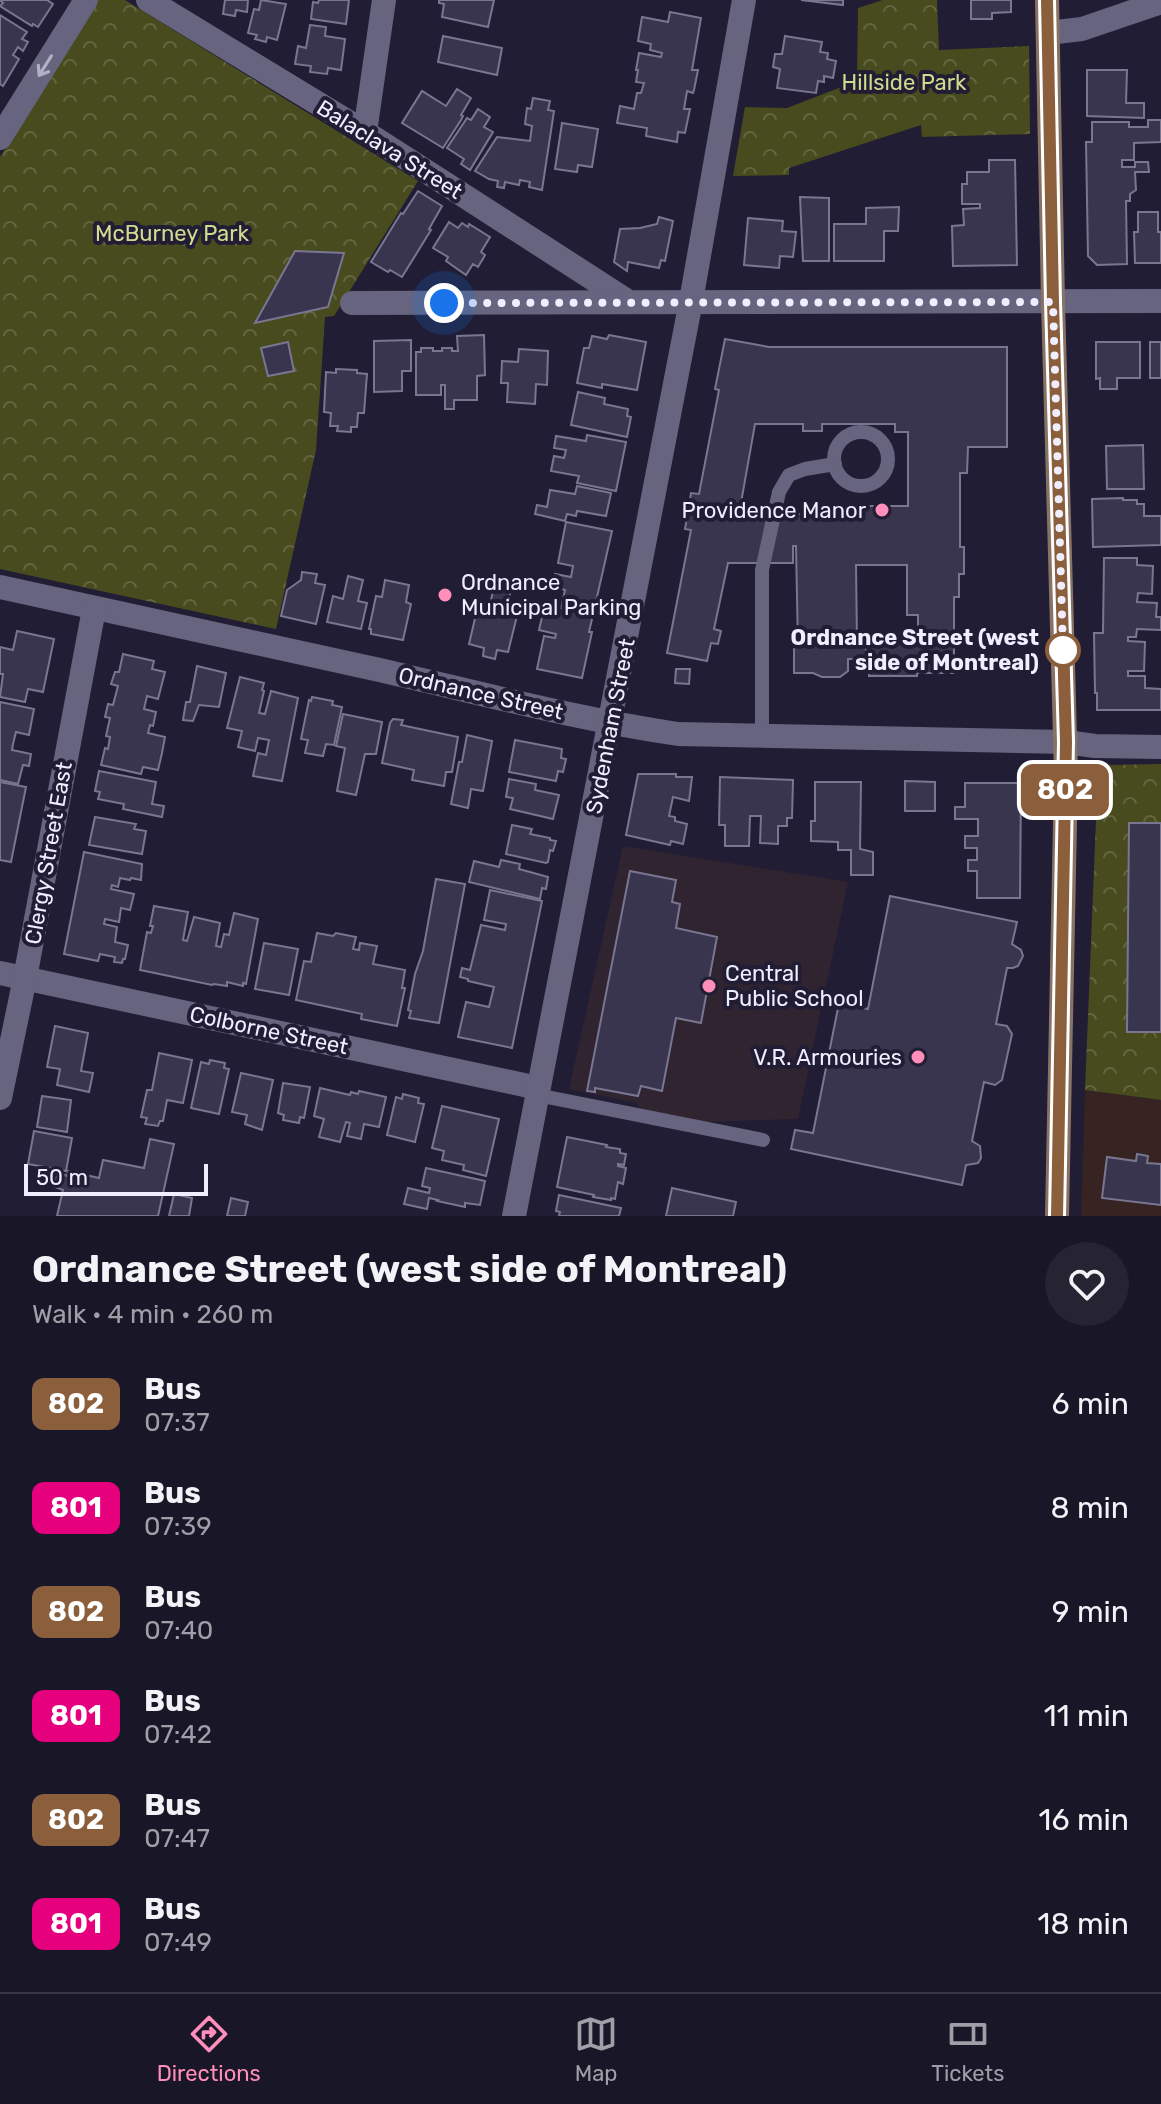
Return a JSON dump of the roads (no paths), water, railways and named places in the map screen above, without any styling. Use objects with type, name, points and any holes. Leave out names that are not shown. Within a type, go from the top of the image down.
[{"type":"main road","points":[[1047,0],[1066,742],[1057,1216]]},
{"type":"street","points":[[0,138],[86,0]]},
{"type":"street","name":"Balaclava Street","points":[[148,0],[365,132],[629,302]]},
{"type":"street","points":[[365,132],[384,0]]},
{"type":"street","name":"Sydenham Street","points":[[514,1216],[691,301],[744,0]]},
{"type":"street","points":[[1048,33],[1082,29],[1161,2]]},
{"type":"street","points":[[352,303],[1161,301]]},
{"type":"street","name":"Ordnance Street","points":[[0,587],[611,722],[678,734],[1066,742],[1095,746],[1161,747]]},
{"type":"street","name":"Clergy Street East","points":[[0,1098],[94,609]]},
{"type":"street","name":"Colborne Street","points":[[0,973],[538,1092]]},
{"type":"lane","points":[[762,735],[762,570],[779,492],[789,475],[835,464]]},
{"type":"lane","points":[[538,1092],[763,1140]]},
{"type":"place","name":"Providence Manor","points":[[882,510]]},
{"type":"place","name":"Ordnance Municipal Parking","points":[[445,595]]},
{"type":"place","name":"Ordnance Street (west side of Montreal)","points":[[1063,650]]},
{"type":"place","name":"Central Public School","points":[[709,986]]},
{"type":"place","name":"V.R. Armouries","points":[[918,1057]]},
{"type":"park label","name":"Hillside Park","points":[[904,82]]},
{"type":"park label","name":"McBurney Park","points":[[172,233]]}]
